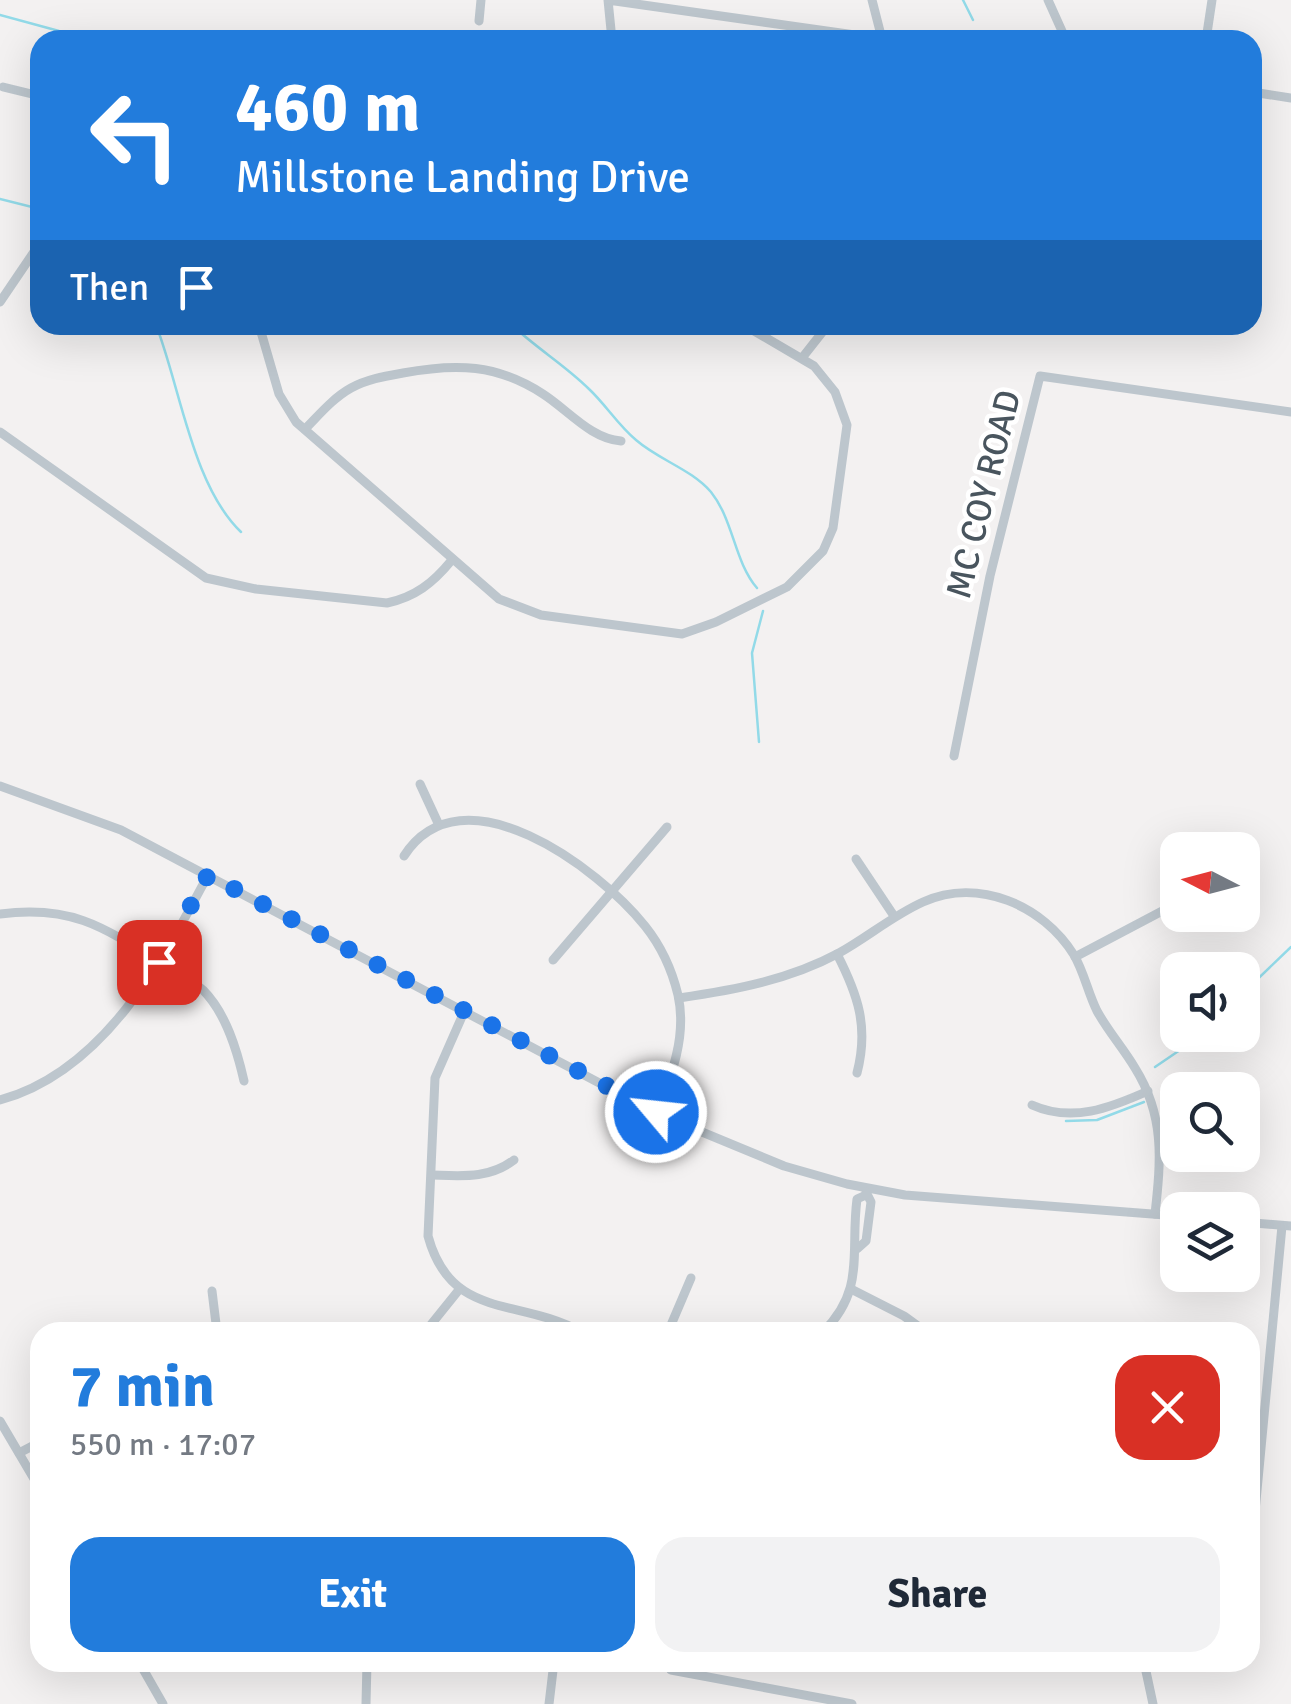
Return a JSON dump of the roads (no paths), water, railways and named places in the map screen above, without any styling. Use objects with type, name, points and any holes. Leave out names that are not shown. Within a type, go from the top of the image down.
[{"type":"street","points":[[480,21],[481,0]]},
{"type":"street","points":[[611,30],[608,0],[819,30]]},
{"type":"street","points":[[872,0],[880,30]]},
{"type":"street","points":[[1048,0],[1062,30]]},
{"type":"street","points":[[1208,30],[1212,0]]},
{"type":"street","points":[[3,87],[30,94]]},
{"type":"street","points":[[1262,94],[1291,98]]},
{"type":"street","points":[[0,302],[30,258]]},
{"type":"street","points":[[262,335],[278,394],[288,411],[450,561],[499,599],[518,608],[658,634],[682,634],[716,622],[787,587],[823,551],[833,528],[847,425],[835,392],[814,366],[762,335]]},
{"type":"street","points":[[802,358],[820,335]]},
{"type":"street","points":[[305,429],[337,397],[361,383],[435,367],[469,365],[510,376],[543,394],[605,440],[621,441]]},
{"type":"street","name":"MC COY ROAD","points":[[954,756],[990,576],[1040,376],[1291,412]]},
{"type":"street","points":[[0,432],[206,578],[256,589],[387,603],[408,599],[437,578],[450,561]]},
{"type":"street","points":[[420,784],[438,823]]},
{"type":"street","points":[[0,786],[108,824],[656,1112],[784,1166],[866,1192],[1160,1214]]},
{"type":"street","points":[[404,856],[412,842],[438,823],[469,818],[501,824],[546,846],[612,892],[654,938],[678,998],[677,1054],[656,1112]]},
{"type":"street","points":[[553,960],[668,828]]},
{"type":"street","points":[[856,859],[894,916]]},
{"type":"street","points":[[0,1100],[44,1083],[84,1052],[126,1007],[159,962],[208,875]]},
{"type":"street","points":[[678,998],[758,985],[837,954],[894,916],[936,897],[988,895],[1034,912],[1054,929],[1075,957],[1097,1011],[1148,1091],[1161,1133],[1154,1214]]},
{"type":"street","points":[[0,914],[32,910],[80,917],[102,926],[203,990],[226,1026],[244,1081]]},
{"type":"street","points":[[1075,957],[1160,912]]},
{"type":"street","points":[[837,954],[860,1002],[864,1041],[857,1073]]},
{"type":"street","points":[[464,1012],[436,1078],[428,1236],[433,1254],[458,1291],[559,1322]]},
{"type":"street","points":[[1032,1105],[1044,1110],[1085,1113],[1111,1108],[1148,1091]]},
{"type":"street","points":[[432,1175],[474,1176],[514,1160]]},
{"type":"street","points":[[833,1322],[851,1289],[857,1248],[866,1240],[871,1202],[866,1192]]},
{"type":"street","points":[[1260,1224],[1287,1226],[1260,1468]]},
{"type":"street","points":[[674,1322],[691,1278]]},
{"type":"street","points":[[851,1289],[912,1322]]},
{"type":"street","points":[[212,1291],[216,1322]]},
{"type":"street","points":[[434,1322],[458,1291]]},
{"type":"street","points":[[0,1421],[30,1472]]},
{"type":"street","points":[[19,1453],[30,1447]]},
{"type":"street","points":[[145,1672],[163,1704]]},
{"type":"street","points":[[366,1672],[366,1704]]},
{"type":"street","points":[[548,1704],[553,1672]]},
{"type":"street","points":[[700,1672],[852,1704]]},
{"type":"street","points":[[1146,1672],[1153,1704]]},
{"type":"waterway","points":[[963,0],[973,20]]},
{"type":"waterway","points":[[0,15],[55,30]]},
{"type":"waterway","points":[[0,199],[30,206]]},
{"type":"waterway","points":[[160,335],[199,462],[224,512],[241,532]]},
{"type":"waterway","points":[[524,335],[580,380],[636,440],[711,492],[725,515],[743,566],[757,588]]},
{"type":"waterway","points":[[759,742],[752,653],[763,611]]},
{"type":"waterway","points":[[1260,977],[1291,947]]},
{"type":"waterway","points":[[1155,1067],[1177,1052]]},
{"type":"waterway","points":[[1066,1121],[1097,1120],[1144,1102]]}]
